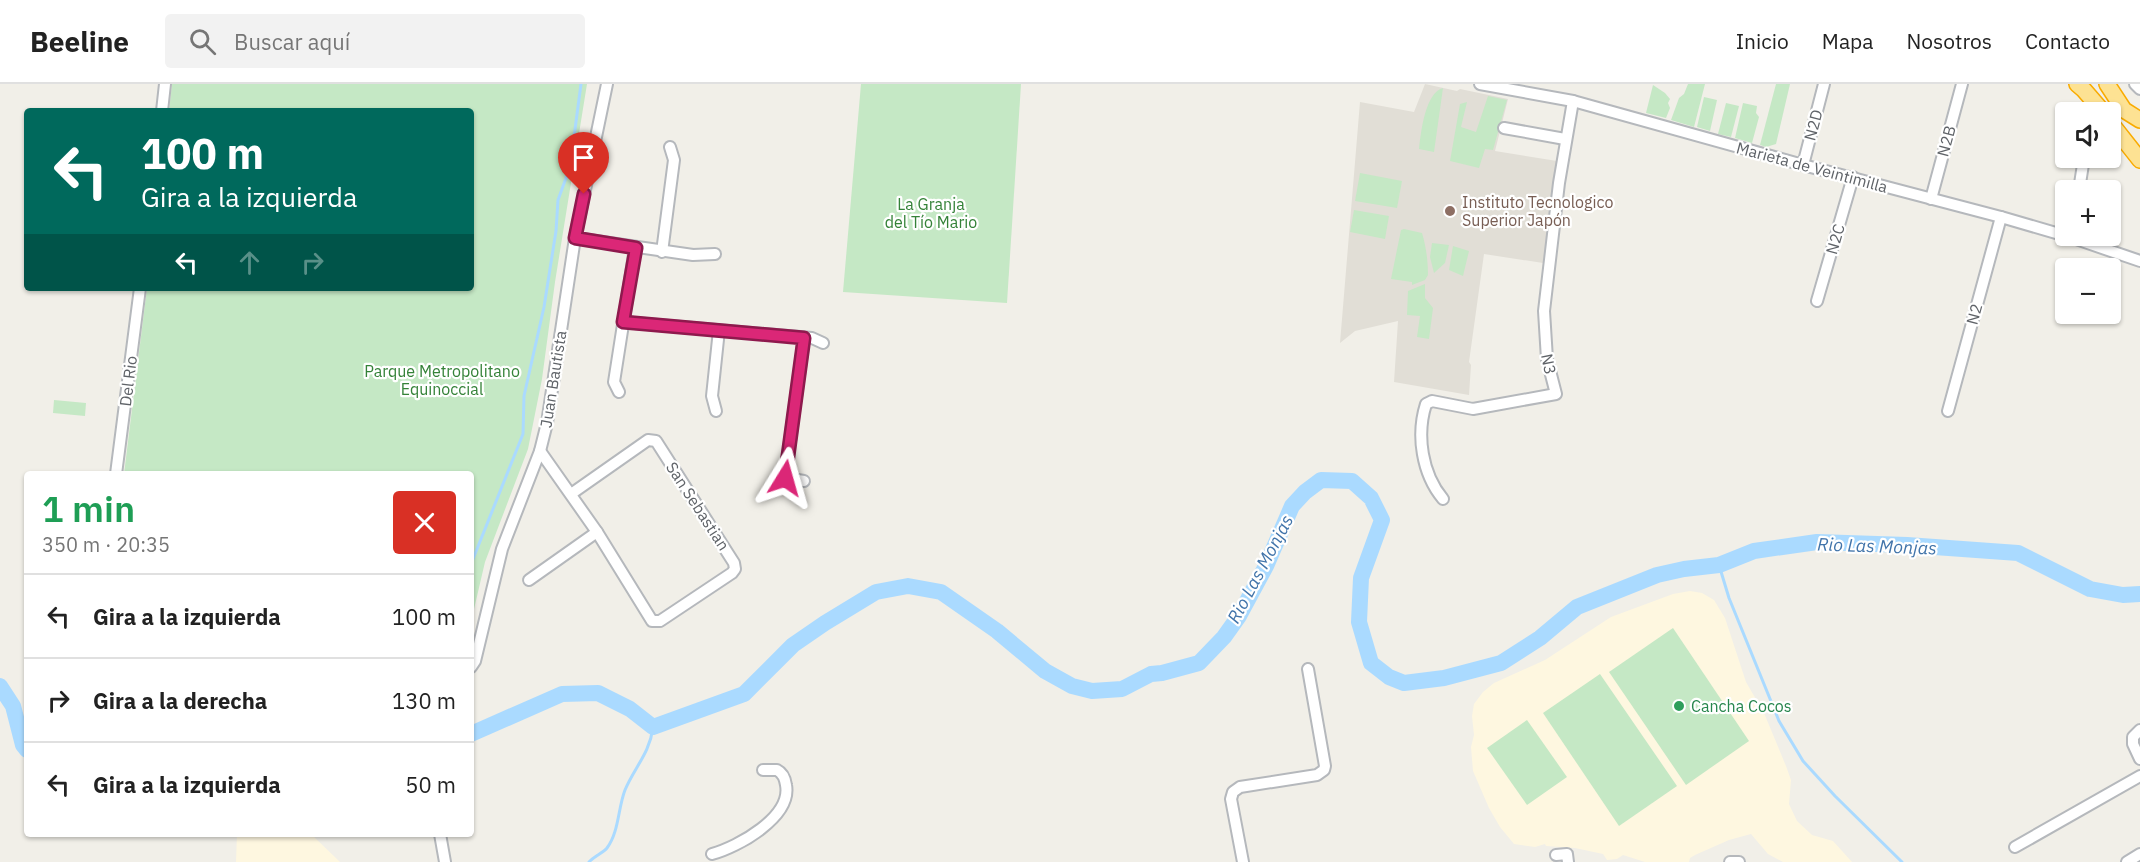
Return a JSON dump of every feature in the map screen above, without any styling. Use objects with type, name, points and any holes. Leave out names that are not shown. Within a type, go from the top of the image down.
[{"type":"highway","points":[[2077,84],[2094,102]]},
{"type":"highway","points":[[2107,84],[2124,110],[2140,120]]},
{"type":"highway","points":[[2121,136],[2140,160]]},
{"type":"highway","points":[[2140,147],[2140,160]]},
{"type":"street","points":[[162,108],[165,84]]},
{"type":"street","name":"Juan Bautista","points":[[474,660],[502,549],[540,451],[550,402],[575,238],[607,84]]},
{"type":"street","name":"Marieta de Veintimilla","points":[[1480,84],[1573,101],[2055,232]]},
{"type":"street","name":"N2D","points":[[1803,165],[1824,84]]},
{"type":"street","name":"N2B","points":[[1931,199],[1962,84]]},
{"type":"street","points":[[2135,84],[2140,89]]},
{"type":"street","name":"N3","points":[[1443,499],[1433,485],[1423,456],[1422,426],[1426,404],[1432,401],[1473,409],[1556,394],[1547,359],[1544,311],[1565,139],[1573,101]]},
{"type":"street","points":[[1504,128],[1565,139]]},
{"type":"street","points":[[662,252],[674,160],[670,147]]},
{"type":"street","name":"N2C","points":[[1817,301],[1853,177]]},
{"type":"street","name":"N2","points":[[1948,411],[2001,217]]},
{"type":"street","points":[[575,238],[662,252],[693,255],[715,254]]},
{"type":"street","name":"Marieta de Veintimilla","points":[[2098,246],[2140,261]]},
{"type":"street","points":[[619,392],[614,382],[636,248]]},
{"type":"street","name":"Del Rio","points":[[116,471],[140,291]]},
{"type":"street","points":[[623,322],[812,338],[823,343]]},
{"type":"street","points":[[716,411],[712,396],[719,330]]},
{"type":"street","points":[[804,338],[785,478],[804,481]]},
{"type":"street","name":"San Sebastian","points":[[540,451],[572,494],[652,621],[660,621],[732,573],[735,568],[656,441],[648,440],[572,494]]},
{"type":"street","points":[[529,580],[597,532]]},
{"type":"street","points":[[1243,862],[1231,799],[1235,790],[1240,787],[1317,775],[1324,770],[1308,669]]},
{"type":"street","points":[[2140,730],[2133,737],[2133,744],[2140,759]]},
{"type":"street","points":[[712,854],[745,840],[766,825],[781,808],[787,792],[783,776],[777,770],[763,770]]},
{"type":"street","points":[[2015,847],[2140,776]]},
{"type":"street","points":[[441,837],[445,862]]},
{"type":"street","points":[[1556,855],[1567,854],[1568,862]]},
{"type":"street","points":[[2127,862],[2140,854]]},
{"type":"street","points":[[1730,862],[1739,862]]},
{"type":"shaded area","name":"Instituto Tecnologico Superior Japón","points":[[1425,84],[1508,99],[1495,151],[1557,161],[1543,263],[1484,254],[1469,362],[1471,365],[1469,395],[1394,382],[1398,321],[1355,331],[1340,343],[1360,102],[1414,112]]},
{"type":"shaded area","points":[[1690,591],[1702,593],[1714,600],[1725,618],[1746,682],[1764,713],[1791,780],[1789,804],[1797,821],[1812,835],[1833,841],[1852,862],[1783,862],[1768,854],[1751,834],[1729,840],[1695,855],[1690,858],[1689,862],[1645,862],[1623,855],[1617,859],[1607,860],[1603,854],[1575,848],[1546,846],[1545,844],[1535,847],[1514,844],[1500,827],[1473,771],[1472,716],[1474,704],[1483,692],[1494,683],[1545,660],[1611,617],[1673,594]]},
{"type":"shaded area","points":[[237,837],[314,837],[340,862],[236,862]]},
{"type":"green space","name":"Parque Metropolitano Equinoccial","points":[[172,84],[587,84],[542,379],[528,449],[485,562],[474,609],[474,471],[124,471],[147,291],[474,291],[474,108],[169,108]]},
{"type":"green space","name":"La Granja del Tío Mario","points":[[861,84],[1021,84],[1007,303],[843,292]]},
{"type":"green space","points":[[1688,84],[1705,84],[1694,127],[1671,120],[1679,98],[1684,94]]},
{"type":"green space","points":[[1776,84],[1790,84],[1776,144],[1766,147],[1760,145]]},
{"type":"green space","points":[[1653,85],[1670,99],[1668,103],[1670,108],[1666,118],[1646,113]]},
{"type":"green space","points":[[1443,88],[1434,152],[1419,149],[1428,105],[1437,91]]},
{"type":"green space","points":[[1488,96],[1507,100],[1493,150],[1485,149],[1479,168],[1450,161],[1460,104],[1467,102],[1461,127],[1476,132]]},
{"type":"green space","points":[[1704,97],[1717,100],[1710,131],[1697,127]]},
{"type":"green space","points":[[1726,103],[1739,106],[1731,137],[1718,134]]},
{"type":"green space","points":[[1743,103],[1757,106],[1756,113],[1759,117],[1752,143],[1735,138]]},
{"type":"green space","points":[[1360,173],[1402,181],[1397,208],[1355,201]]},
{"type":"green space","points":[[1354,210],[1389,216],[1385,239],[1350,232]]},
{"type":"green space","points":[[1401,230],[1422,233],[1426,254],[1428,275],[1425,280],[1412,285],[1412,282],[1391,279]]},
{"type":"green space","points":[[1432,243],[1449,245],[1445,263],[1434,273],[1430,257]]},
{"type":"green space","points":[[1453,246],[1469,251],[1463,276],[1449,270]]},
{"type":"green space","points":[[1425,284],[1425,298],[1433,308],[1429,339],[1417,337],[1420,316],[1407,315],[1408,291]]},
{"type":"green space","points":[[54,400],[86,403],[85,416],[53,413]]},
{"type":"green space","name":"Cancha Cocos","points":[[1673,628],[1749,741],[1686,785],[1609,672]]},
{"type":"green space","points":[[1600,674],[1677,786],[1619,826],[1543,713]]},
{"type":"green space","points":[[1527,720],[1567,777],[1527,805],[1487,748]]},
{"type":"waterway","points":[[474,556],[523,434],[524,396],[544,307],[556,231],[558,200],[570,167],[581,84]]},
{"type":"waterway","name":"Rio Las Monjas","points":[[474,733],[562,694],[598,693],[630,709],[653,727],[744,694],[793,645],[825,623],[876,592],[908,586],[941,592],[997,631],[1045,671],[1072,686],[1092,691],[1122,689],[1151,674],[1199,663],[1224,637],[1239,616],[1266,566],[1292,506],[1321,480],[1352,481],[1371,498],[1382,520],[1361,578],[1359,622],[1371,663],[1389,677],[1404,683],[1444,678],[1501,663],[1540,638],[1577,607],[1657,575],[1719,565],[1754,551],[1817,542],[1907,545],[2018,553],[2090,589],[2123,595],[2140,594]]},
{"type":"waterway","points":[[1719,565],[1729,598],[1779,721],[1803,761],[1902,862]]},
{"type":"waterway","name":"Rio Las Monjas","points":[[0,686],[13,706],[24,746]]},
{"type":"waterway","points":[[589,862],[605,850],[611,842],[625,790],[649,745],[653,727]]},
{"type":"place","name":"Instituto Tecnologico Superior Japón","points":[[1450,211]]},
{"type":"place","name":"Cancha Cocos","points":[[1679,706]]},
{"type":"route","points":[[584,194],[575,238],[636,248],[623,322],[804,338],[785,478]]}]
